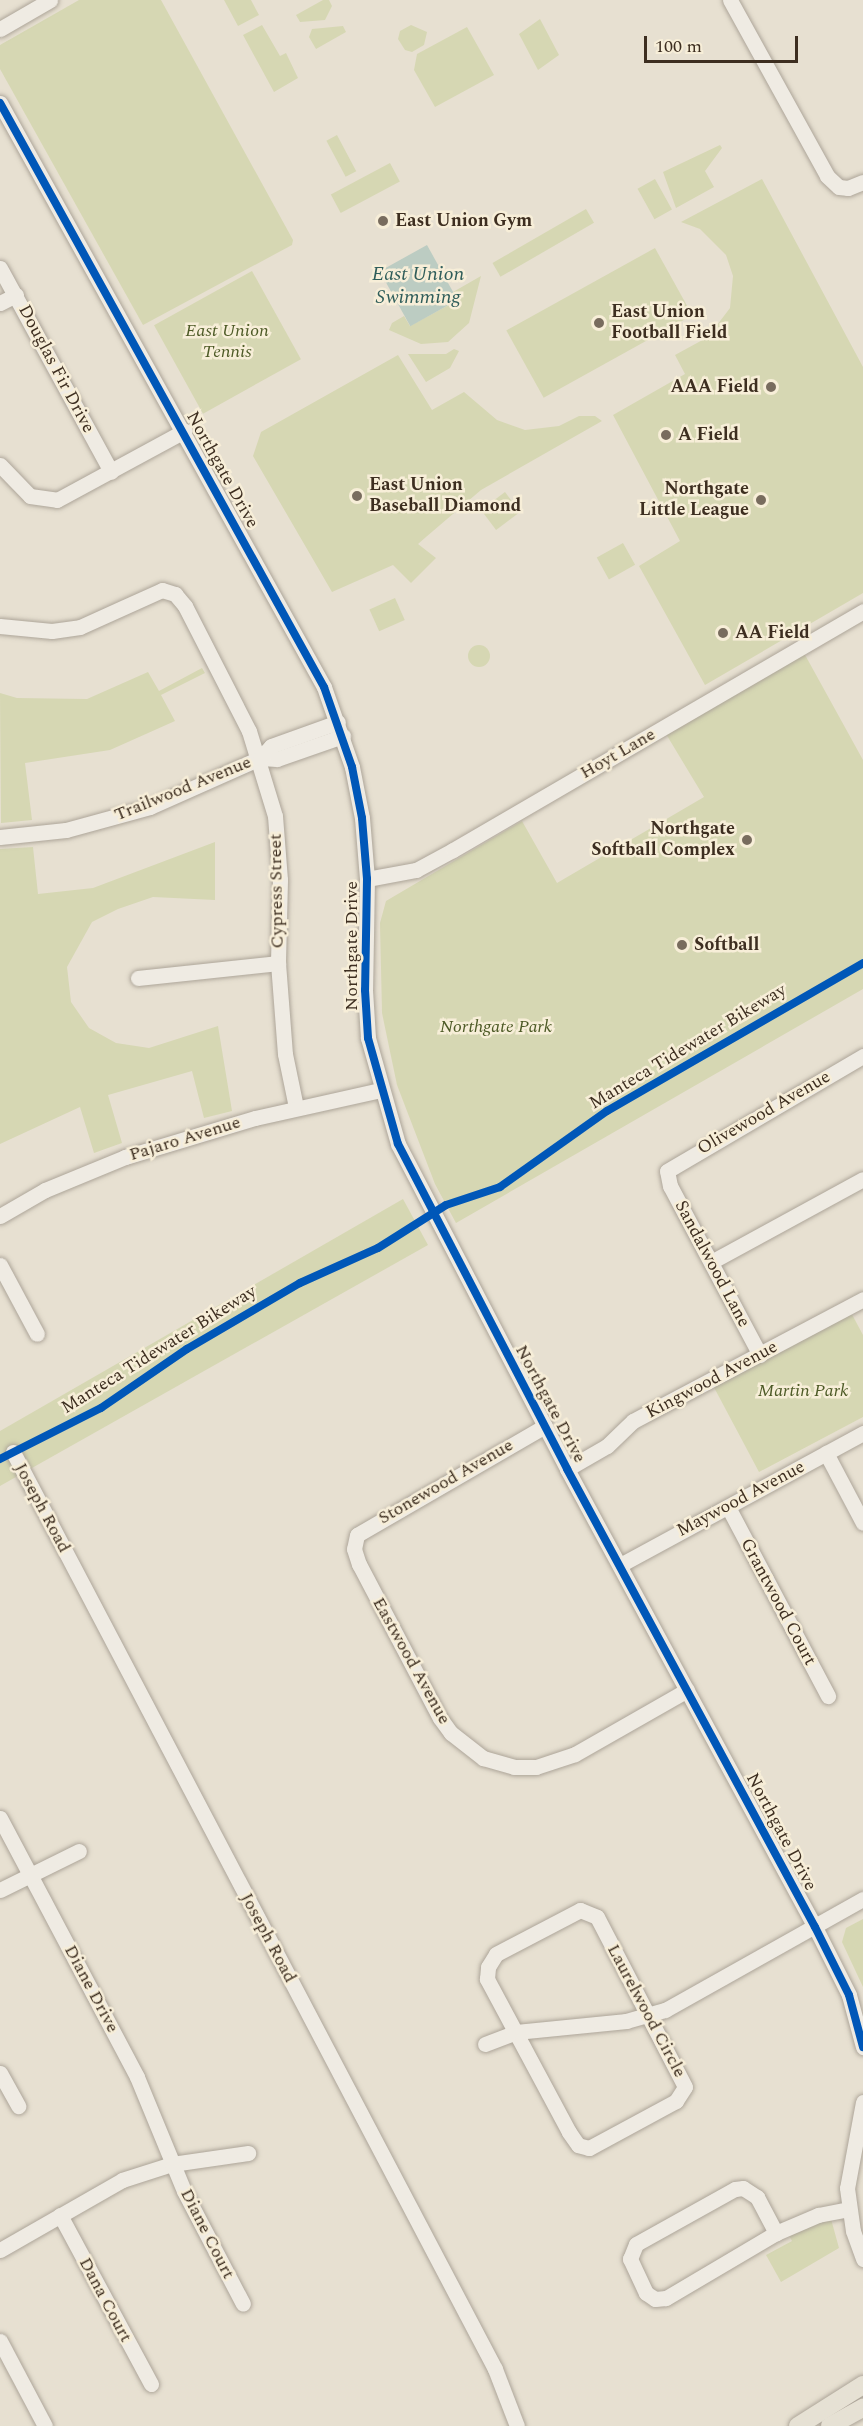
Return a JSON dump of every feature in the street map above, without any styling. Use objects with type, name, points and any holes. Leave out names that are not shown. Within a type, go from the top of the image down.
[{"type":"main road","points":[[798,2426],[863,2385]]},
{"type":"main road","points":[[830,2426],[863,2408]]},
{"type":"street","points":[[0,29],[50,0]]},
{"type":"street","points":[[730,0],[822,166],[838,187],[848,188],[863,182]]},
{"type":"street","name":"Northgate Drive","points":[[0,103],[324,687],[341,729],[362,818],[367,879],[365,990],[368,1038],[380,1090],[419,1190],[815,1927],[849,1995],[863,2047]]},
{"type":"street","name":"Douglas Fir Drive","points":[[0,268],[111,472]]},
{"type":"street","points":[[0,303],[16,295]]},
{"type":"street","points":[[0,465],[30,496],[46,501],[57,500],[184,431]]},
{"type":"street","name":"Cypress Street","points":[[0,626],[52,631],[80,627],[162,590],[175,594],[185,606],[260,758],[280,850],[278,963],[285,1054],[296,1107]]},
{"type":"street","name":"Hoyt Lane","points":[[367,879],[416,870],[863,611]]},
{"type":"street","name":"Trailwood Avenue","points":[[0,837],[66,830],[115,819],[260,758],[271,746],[341,729]]},
{"type":"street","points":[[138,978],[278,963]]},
{"type":"street","name":"Olivewood Avenue","points":[[667,1171],[863,1056]]},
{"type":"street","name":"Pajaro Avenue","points":[[0,1216],[45,1190],[125,1157],[296,1107],[380,1090]]},
{"type":"street","name":"Sandalwood Lane","points":[[667,1171],[670,1186],[760,1355]]},
{"type":"street","points":[[711,1262],[863,1179]]},
{"type":"street","points":[[0,1265],[37,1334]]},
{"type":"street","name":"Kingwood Avenue","points":[[567,1469],[607,1446],[633,1421],[708,1378],[760,1355],[863,1299]]},
{"type":"street","name":"Stonewood Avenue","points":[[354,1544],[357,1535],[369,1526],[544,1426]]},
{"type":"street","name":"Maywood Avenue","points":[[620,1565],[863,1433]]},
{"type":"street","name":"Joseph Road","points":[[13,1452],[495,2369],[517,2426]]},
{"type":"street","points":[[826,1453],[863,1523]]},
{"type":"street","name":"Grantwood Court","points":[[728,1507],[828,1696]]},
{"type":"street","name":"Eastwood Avenue","points":[[354,1544],[359,1564],[440,1718],[451,1733],[483,1758],[514,1767],[554,1763],[687,1690]]},
{"type":"street","name":"Diane Drive","points":[[0,1818],[155,2112],[172,2164]]},
{"type":"street","points":[[0,1890],[80,1851]]},
{"type":"street","points":[[485,2044],[516,2032],[609,2023],[648,2015],[693,1996],[863,1899]]},
{"type":"street","name":"Laurelwood Circle","points":[[580,1910],[597,1917],[682,2078],[682,2095],[589,2148],[578,2145],[568,2132],[516,2032],[488,1979],[490,1962],[496,1954],[580,1910]]},
{"type":"street","points":[[0,2073],[18,2106]]},
{"type":"street","points":[[863,2102],[851,2153],[848,2209],[863,2259]]},
{"type":"street","points":[[0,2250],[122,2180],[172,2164],[248,2153]]},
{"type":"street","name":"Diane Court","points":[[172,2164],[243,2304]]},
{"type":"street","points":[[776,2233],[754,2193],[735,2189],[636,2244],[630,2259],[646,2293],[655,2299],[666,2298],[776,2233],[818,2215],[848,2209]]},
{"type":"street","name":"Dana Court","points":[[60,2215],[151,2384]]},
{"type":"street","points":[[0,2342],[45,2426]]},
{"type":"green space","points":[[79,0],[161,0],[293,240],[292,245],[143,325],[0,69],[0,45]]},
{"type":"green space","points":[[224,0],[251,0],[259,15],[238,26]]},
{"type":"green space","points":[[323,0],[329,0],[332,6],[325,20],[300,22],[296,15]]},
{"type":"green space","points":[[540,19],[559,55],[538,70],[519,34]]},
{"type":"green space","points":[[262,25],[280,56],[286,53],[298,78],[274,92],[243,35]]},
{"type":"green space","points":[[411,25],[427,32],[424,45],[412,52],[405,50],[398,39],[400,31]]},
{"type":"green space","points":[[343,26],[346,32],[316,49],[309,37],[312,29]]},
{"type":"green space","points":[[467,27],[494,75],[435,107],[414,70],[417,54]]},
{"type":"green space","points":[[337,135],[356,171],[346,177],[326,141]]},
{"type":"green space","points":[[720,145],[722,148],[705,171],[714,187],[676,208],[663,172]]},
{"type":"green space","points":[[390,163],[400,182],[341,213],[331,194]]},
{"type":"green space","points":[[655,179],[672,210],[654,219],[638,189]]},
{"type":"green space","name":"Northgate Little League","points":[[762,179],[863,367],[863,593],[705,685],[639,566],[680,541],[613,415],[685,374],[675,355],[708,337],[730,308],[733,276],[726,255],[700,229],[681,222]]},
{"type":"green space","points":[[586,209],[594,223],[500,277],[492,263]]},
{"type":"green space","name":"East Union Football Field","points":[[655,248],[692,315],[544,398],[506,330]]},
{"type":"green space","name":"East Union Tennis","points":[[252,271],[301,359],[203,414],[154,325]]},
{"type":"green space","points":[[481,276],[469,323],[448,342],[421,344],[389,330],[392,323],[404,316],[410,326],[458,300],[453,292]]},
{"type":"green space","points":[[454,349],[459,351],[450,368],[426,382],[408,354],[446,354]]},
{"type":"green space","name":"East Union Baseball Diamond","points":[[398,355],[432,410],[464,392],[497,420],[525,430],[559,426],[579,416],[595,416],[602,421],[481,490],[418,544],[436,558],[411,583],[393,565],[332,592],[253,456],[261,432]]},
{"type":"green space","points":[[505,492],[520,512],[496,530],[481,510]]},
{"type":"green space","points":[[623,543],[635,565],[609,579],[597,558]]},
{"type":"green space","points":[[395,598],[405,620],[379,631],[369,609]]},
{"type":"green space","points":[[475,645],[483,645],[490,652],[490,660],[483,667],[475,667],[468,660],[468,652]]},
{"type":"green space","name":"Northgate Park","points":[[804,653],[863,760],[863,989],[456,1223],[435,1184],[397,1085],[382,1013],[380,923],[386,901],[522,821],[557,883],[704,797],[666,734]]},
{"type":"green space","points":[[202,668],[205,673],[161,695],[175,721],[110,750],[25,763],[32,820],[1,823],[0,693],[17,698],[87,699],[148,672],[159,691]]},
{"type":"green space","points":[[215,842],[215,900],[153,897],[118,909],[92,922],[67,967],[71,1002],[89,1028],[116,1043],[149,1048],[218,1026],[232,1111],[204,1118],[192,1071],[108,1095],[122,1143],[94,1153],[80,1107],[0,1144],[0,849],[33,847],[38,894],[93,888]]},
{"type":"green space","points":[[403,1199],[428,1245],[0,1486],[0,1431]]},
{"type":"green space","name":"Martin Park","points":[[848,1307],[863,1335],[863,1417],[759,1472],[709,1378]]},
{"type":"green space","points":[[863,1919],[863,1987],[842,1942],[846,1928]]},
{"type":"green space","points":[[831,2219],[839,2248],[781,2282],[766,2255],[792,2241],[787,2231]]},
{"type":"water","name":"East Union Swimming","points":[[427,245],[458,300],[410,326],[380,271]]},
{"type":"cycle path","points":[[0,103],[324,687],[352,767],[362,818],[367,879],[365,990],[368,1038],[398,1144],[567,1469],[815,1927],[849,1995],[863,2047]]},
{"type":"cycle path","name":"Manteca Tidewater Bikeway","points":[[0,1459],[101,1408],[187,1349],[300,1283],[378,1248],[446,1205],[500,1187],[607,1111],[863,963]]},
{"type":"place","name":"East Union Gym","points":[[383,221]]},
{"type":"place","name":"East Union Football Field","points":[[599,323]]},
{"type":"place","name":"AAA Field","points":[[771,387]]},
{"type":"place","name":"A Field","points":[[666,435]]},
{"type":"place","name":"East Union Baseball Diamond","points":[[357,496]]},
{"type":"place","name":"Northgate Little League","points":[[761,500]]},
{"type":"place","name":"AA Field","points":[[723,633]]},
{"type":"place","name":"Northgate Softball Complex","points":[[747,840]]},
{"type":"place","name":"Softball","points":[[682,945]]}]
